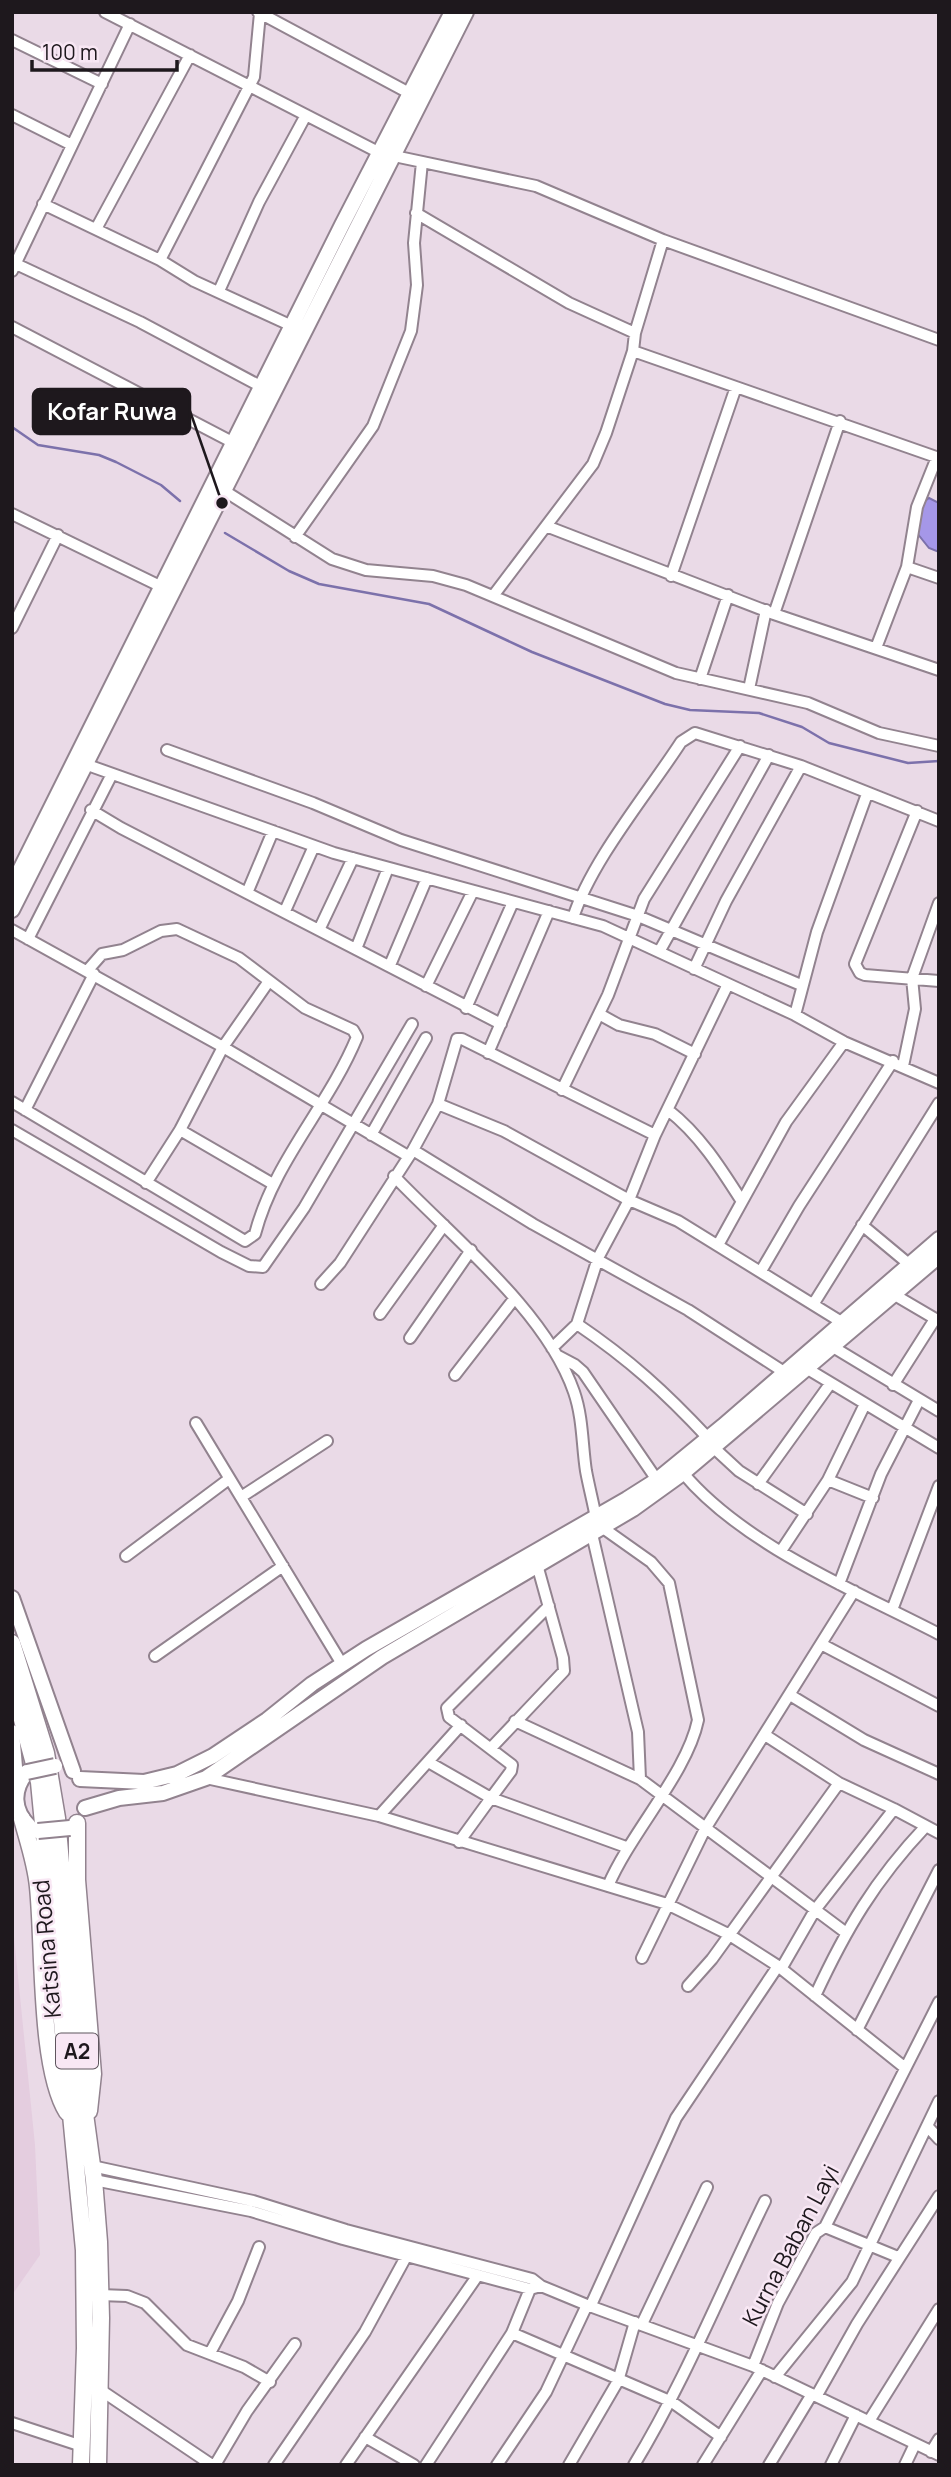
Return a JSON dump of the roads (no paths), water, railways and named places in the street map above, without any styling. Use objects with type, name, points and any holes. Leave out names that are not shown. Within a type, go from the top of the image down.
[{"type":"highway","name":"Katsina Road","points":[[12,1643],[52,1781],[79,2121],[85,2348],[81,2465]]},
{"type":"highway","name":"Katsina Road","points":[[12,1683],[39,1782],[79,2121],[93,2173],[100,2295],[97,2465]]},
{"type":"highway","points":[[22,1819],[38,1885],[54,2076],[59,2099],[79,2121],[92,2098],[93,2074],[74,1826]]},
{"type":"main road","points":[[14,876],[82,762],[223,490],[386,155],[411,94],[452,12]]},
{"type":"main road","points":[[12,910],[162,587],[292,326],[466,12]]},
{"type":"main road","points":[[85,1808],[120,1798],[163,1793],[206,1778],[382,1657],[538,1567],[683,1473],[710,1443],[784,1372],[939,1240]]},
{"type":"main road","points":[[17,1790],[27,1772],[55,1766],[65,1766],[77,1775],[144,1782],[189,1768],[213,1756],[342,1664],[597,1527],[833,1347],[939,1256]]},
{"type":"main road","points":[[12,1598],[77,1775],[85,1788],[85,1808],[74,1826],[38,1831],[22,1819],[17,1810],[12,1732]]},
{"type":"street","points":[[105,12],[386,155],[536,186],[663,240],[939,340]]},
{"type":"street","points":[[160,260],[250,86],[256,62],[259,13],[411,94]]},
{"type":"street","points":[[130,24],[14,267],[140,322],[262,387]]},
{"type":"street","points":[[12,40],[102,84]]},
{"type":"street","points":[[96,229],[190,55]]},
{"type":"street","points":[[219,291],[258,202],[306,115]]},
{"type":"street","points":[[13,116],[70,145]]},
{"type":"street","points":[[295,537],[373,426],[403,354],[416,306],[416,213],[422,162]]},
{"type":"street","points":[[43,204],[160,260],[194,281],[292,326]]},
{"type":"street","points":[[416,213],[569,303],[635,333]]},
{"type":"street","points":[[493,596],[593,464],[633,351],[635,333],[663,240]]},
{"type":"street","points":[[12,327],[234,443]]},
{"type":"street","points":[[633,351],[839,421],[938,458],[917,507],[907,566],[876,648]]},
{"type":"street","points":[[671,576],[736,387]]},
{"type":"street","points":[[749,689],[770,612],[839,421]]},
{"type":"street","points":[[223,490],[295,537],[332,559],[352,567],[433,576],[582,631],[662,668],[808,703],[879,733],[939,746]]},
{"type":"street","points":[[12,514],[162,587]]},
{"type":"street","points":[[546,526],[671,576],[939,670]]},
{"type":"street","points":[[12,628],[16,611],[58,535]]},
{"type":"street","points":[[907,566],[939,578]]},
{"type":"street","points":[[699,679],[728,595]]},
{"type":"street","points":[[573,918],[582,896],[681,742],[695,733],[801,766],[939,821]]},
{"type":"street","points":[[562,1090],[599,1014],[644,899],[740,746]]},
{"type":"street","points":[[167,750],[313,803],[401,840],[638,916],[801,985]]},
{"type":"street","points":[[659,952],[769,755]]},
{"type":"street","points":[[82,762],[314,846],[603,926],[795,1015],[844,1042],[939,1083]]},
{"type":"street","points":[[694,968],[801,766]]},
{"type":"street","points":[[28,939],[91,810],[112,774]]},
{"type":"street","points":[[795,1015],[801,985],[867,794]]},
{"type":"street","points":[[91,810],[501,1024]]},
{"type":"street","points":[[916,811],[855,960],[856,969],[865,975],[939,981]]},
{"type":"street","points":[[247,893],[273,831]]},
{"type":"street","points":[[285,911],[314,846]]},
{"type":"street","points":[[319,930],[353,858]]},
{"type":"street","points":[[355,949],[388,868]]},
{"type":"street","points":[[390,965],[427,878]]},
{"type":"street","points":[[426,986],[473,891]]},
{"type":"street","points":[[466,1008],[513,902]]},
{"type":"street","points":[[761,1271],[799,1206],[898,1064],[915,1009],[912,978],[935,923],[939,903]]},
{"type":"street","points":[[488,1053],[549,911]]},
{"type":"street","points":[[12,1102],[25,1110],[146,1183],[249,1240],[255,1234],[273,1184],[341,1074],[356,1033],[305,1008],[239,958],[177,929],[161,931],[134,946],[102,954],[25,1110]]},
{"type":"street","points":[[12,930],[223,1046],[353,1125],[410,1153],[598,1258],[784,1372]]},
{"type":"street","points":[[146,1183],[180,1130],[223,1046],[269,981]]},
{"type":"street","points":[[555,1352],[577,1324],[598,1258],[629,1200],[655,1135],[728,984]]},
{"type":"street","points":[[599,1014],[619,1025],[655,1034],[695,1054]]},
{"type":"street","points":[[12,1130],[249,1266],[263,1267],[304,1209],[412,1024]]},
{"type":"street","points":[[372,1135],[426,1038]]},
{"type":"street","points":[[321,1284],[349,1249],[438,1104],[457,1039],[462,1039],[655,1135]]},
{"type":"street","points":[[718,1245],[786,1122],[844,1042]]},
{"type":"street","points":[[814,1303],[939,1103]]},
{"type":"street","points":[[438,1104],[505,1131],[629,1200],[678,1221],[843,1323]]},
{"type":"street","points":[[668,1110],[686,1126],[716,1161],[741,1200]]},
{"type":"street","points":[[180,1130],[273,1184]]},
{"type":"street","points":[[394,1176],[471,1250],[514,1299],[555,1352],[576,1400],[597,1527],[638,1732],[640,1779]]},
{"type":"street","points":[[161,1217],[171,1197]]},
{"type":"street","points":[[380,1314],[444,1225]]},
{"type":"street","points":[[862,1225],[910,1265]]},
{"type":"street","points":[[410,1338],[471,1250]]},
{"type":"street","points":[[893,1294],[937,1320],[893,1385]]},
{"type":"street","points":[[455,1375],[514,1299]]},
{"type":"street","points":[[577,1324],[628,1359],[661,1387],[710,1443],[758,1484],[807,1514]]},
{"type":"street","points":[[833,1347],[939,1411]]},
{"type":"street","points":[[555,1352],[575,1364],[657,1480]]},
{"type":"street","points":[[806,1368],[939,1448]]},
{"type":"street","points":[[758,1484],[830,1384]]},
{"type":"street","points":[[576,1400],[594,1391]]},
{"type":"street","points":[[839,1584],[873,1498],[919,1400]]},
{"type":"street","points":[[781,1551],[828,1480],[865,1404]]},
{"type":"street","points":[[196,1423],[342,1664]]},
{"type":"street","points":[[241,1497],[327,1441]]},
{"type":"street","points":[[683,1473],[699,1492],[781,1551],[839,1584],[939,1634]]},
{"type":"street","points":[[126,1556],[229,1479]]},
{"type":"street","points":[[828,1480],[873,1498]]},
{"type":"street","points":[[892,1610],[939,1486]]},
{"type":"street","points":[[597,1527],[659,1569],[669,1583],[698,1720],[695,1734],[662,1794],[626,1847],[608,1886]]},
{"type":"street","points":[[155,1656],[283,1566]]},
{"type":"street","points":[[492,1747],[564,1671],[538,1567]]},
{"type":"street","points":[[642,1958],[705,1829],[853,1591]]},
{"type":"street","points":[[459,1842],[513,1768],[510,1762],[492,1747],[446,1714],[447,1708],[549,1606]]},
{"type":"street","points":[[821,1644],[939,1706]]},
{"type":"street","points":[[790,1695],[864,1740],[939,1774]]},
{"type":"street","points":[[515,1721],[640,1779],[845,1932]]},
{"type":"street","points":[[379,1816],[430,1763],[461,1725]]},
{"type":"street","points":[[765,1735],[839,1783],[939,1833]]},
{"type":"street","points":[[430,1763],[491,1798],[626,1847]]},
{"type":"street","points":[[206,1778],[379,1816],[667,1904],[728,1934],[780,1968],[904,2067]]},
{"type":"street","points":[[688,1986],[712,1959],[839,1783]]},
{"type":"street","points":[[497,2465],[546,2392],[565,2357],[676,2118],[780,1968],[816,1910],[894,1809]]},
{"type":"street","points":[[815,1996],[845,1932],[891,1863],[926,1826]]},
{"type":"street","points":[[857,2030],[939,1870]]},
{"type":"street","name":"Kurna Baban Layi","points":[[703,2465],[758,2368],[778,2303],[816,2234],[825,2227],[939,2002]]},
{"type":"street","points":[[775,2377],[845,2292],[870,2246],[939,2101]]},
{"type":"street","points":[[928,2127],[939,2138]]},
{"type":"street","points":[[93,2173],[273,2206],[346,2230],[532,2279],[536,2288]]},
{"type":"street","points":[[93,2173],[251,2211],[478,2275],[536,2288],[758,2368],[935,2453],[939,2439]]},
{"type":"street","points":[[569,2465],[618,2381],[639,2323],[707,2187]]},
{"type":"street","points":[[769,2465],[939,2196]]},
{"type":"street","points":[[634,2465],[672,2402],[695,2344],[765,2201]]},
{"type":"street","points":[[825,2227],[898,2258]]},
{"type":"street","points":[[210,2353],[238,2301],[259,2247]]},
{"type":"street","points":[[274,2465],[365,2332],[407,2255]]},
{"type":"street","points":[[346,2465],[478,2275]]},
{"type":"street","points":[[426,2465],[512,2333],[536,2288]]},
{"type":"street","points":[[100,2295],[127,2296],[145,2302],[178,2339],[271,2382]]},
{"type":"street","points":[[869,2421],[939,2308]]},
{"type":"street","points":[[512,2333],[618,2381],[672,2402],[721,2437]]},
{"type":"street","points":[[99,2389],[213,2465],[295,2344]]},
{"type":"street","points":[[831,2465],[856,2415]]},
{"type":"street","points":[[12,2423],[82,2446]]},
{"type":"street","points":[[365,2437],[414,2465]]},
{"type":"street","points":[[905,2465],[915,2444]]},
{"type":"waterway","points":[[12,427],[38,445],[99,455],[116,462],[161,485],[180,501]]},
{"type":"waterway","points":[[225,533],[289,571],[319,584],[429,604],[532,652],[665,704],[690,710],[759,713],[802,727],[829,743],[908,763],[939,761]]},
{"type":"place","name":"Kofar Ruwa","points":[[222,503]]}]
